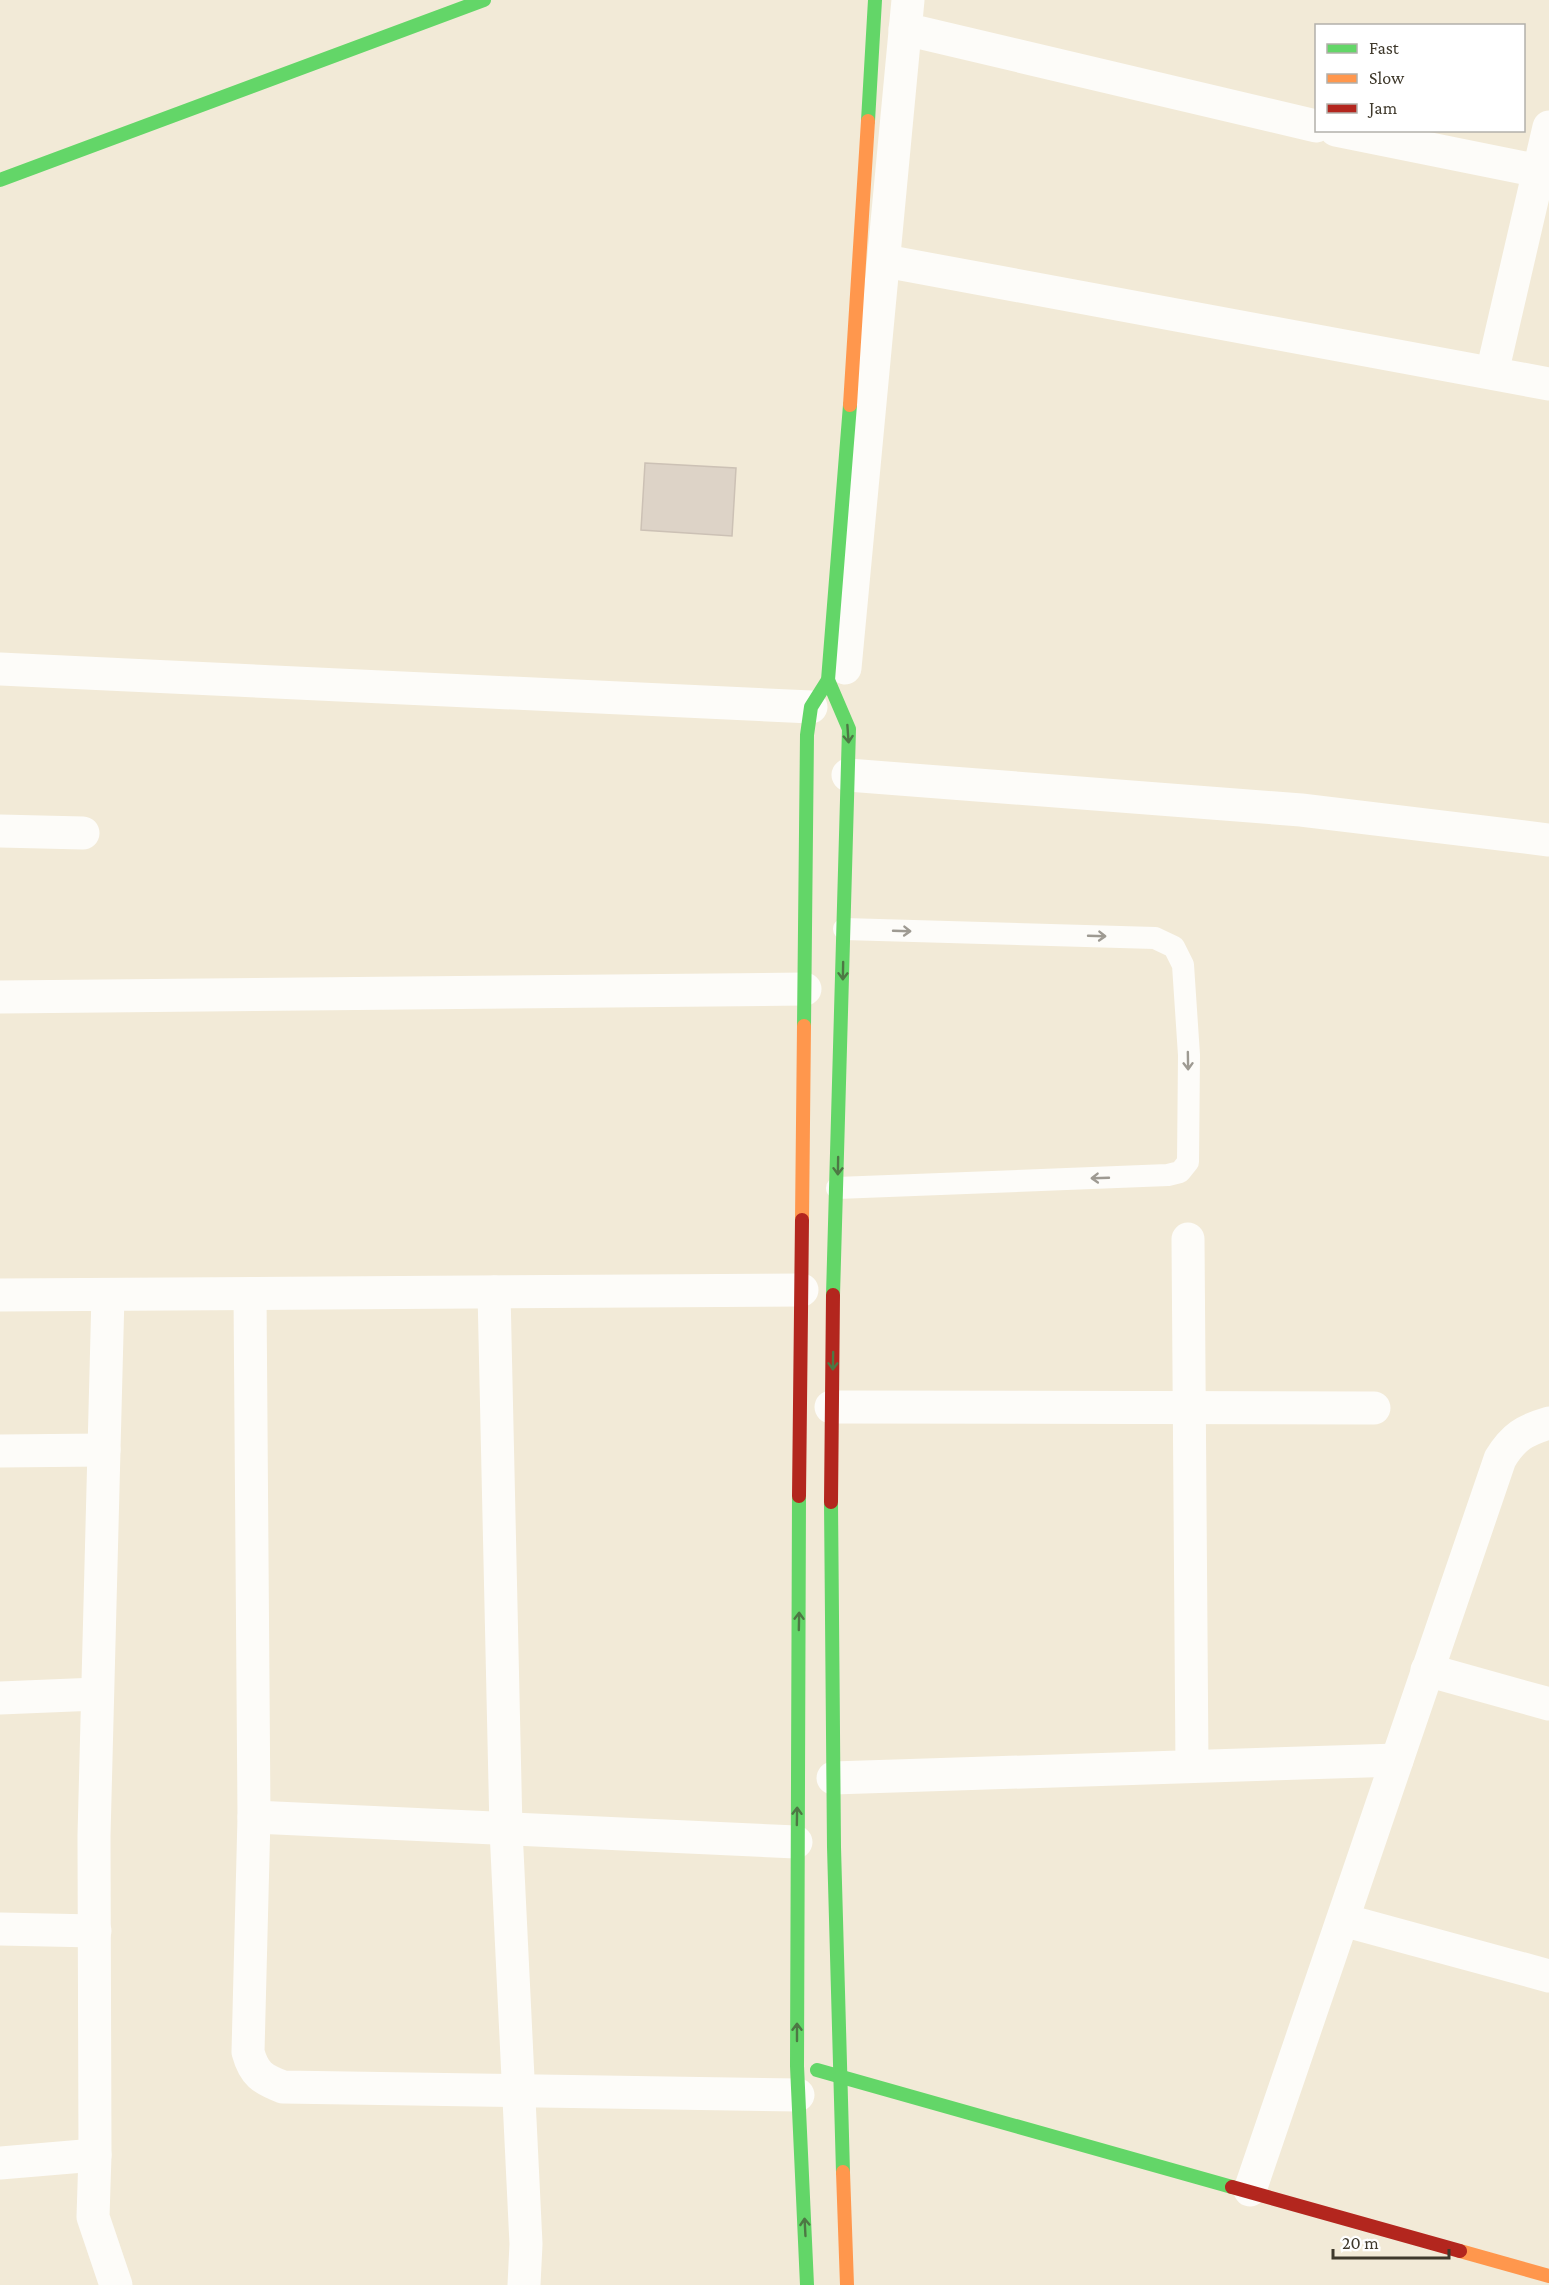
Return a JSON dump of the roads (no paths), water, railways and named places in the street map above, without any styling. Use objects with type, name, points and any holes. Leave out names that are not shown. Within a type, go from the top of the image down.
[{"type":"main road","points":[[0,180],[484,0]]},
{"type":"main road","points":[[807,2285],[798,2080],[796,1842],[807,735],[827,698],[845,489],[876,1]]},
{"type":"main road","points":[[827,698],[849,729],[831,1407],[833,1778],[839,2074],[847,2285]]},
{"type":"main road","points":[[798,2080],[839,2074],[1549,2276]]},
{"type":"street","points":[[0,669],[827,698],[885,261],[907,15],[1315,125]]},
{"type":"street","points":[[1492,373],[1545,172],[1549,127]]},
{"type":"street","points":[[1346,132],[1545,172]]},
{"type":"street","points":[[885,261],[1549,384]]},
{"type":"street","points":[[848,775],[1301,810],[1549,840]]},
{"type":"street","points":[[0,831],[83,833]]},
{"type":"street","points":[[0,997],[805,989]]},
{"type":"street","points":[[1188,1239],[1192,1766]]},
{"type":"street","points":[[0,1296],[802,1290]]},
{"type":"street","points":[[494,1292],[506,1830],[526,2244],[524,2285]]},
{"type":"street","points":[[250,1294],[254,1817],[248,2052],[254,2071],[265,2080],[283,2087],[518,2089],[798,2080]]},
{"type":"street","points":[[108,1295],[97,1694],[93,2217],[116,2285]]},
{"type":"street","points":[[831,1407],[1374,1408]]},
{"type":"street","points":[[1250,2190],[1500,1459],[1511,1441],[1527,1430],[1549,1423]]},
{"type":"street","points":[[0,1451],[104,1450]]},
{"type":"street","points":[[1427,1670],[1549,1704]]},
{"type":"street","points":[[0,1698],[97,1694]]},
{"type":"street","points":[[833,1778],[1397,1760]]},
{"type":"street","points":[[254,1817],[796,1842]]},
{"type":"street","points":[[1343,1920],[1549,1976]]},
{"type":"street","points":[[0,1929],[94,1931]]},
{"type":"street","points":[[0,2163],[94,2155]]},
{"type":"lane","points":[[837,1188],[1168,1175],[1180,1172],[1188,1162],[1189,1055],[1183,965],[1174,946],[1155,938],[844,929]]}]
